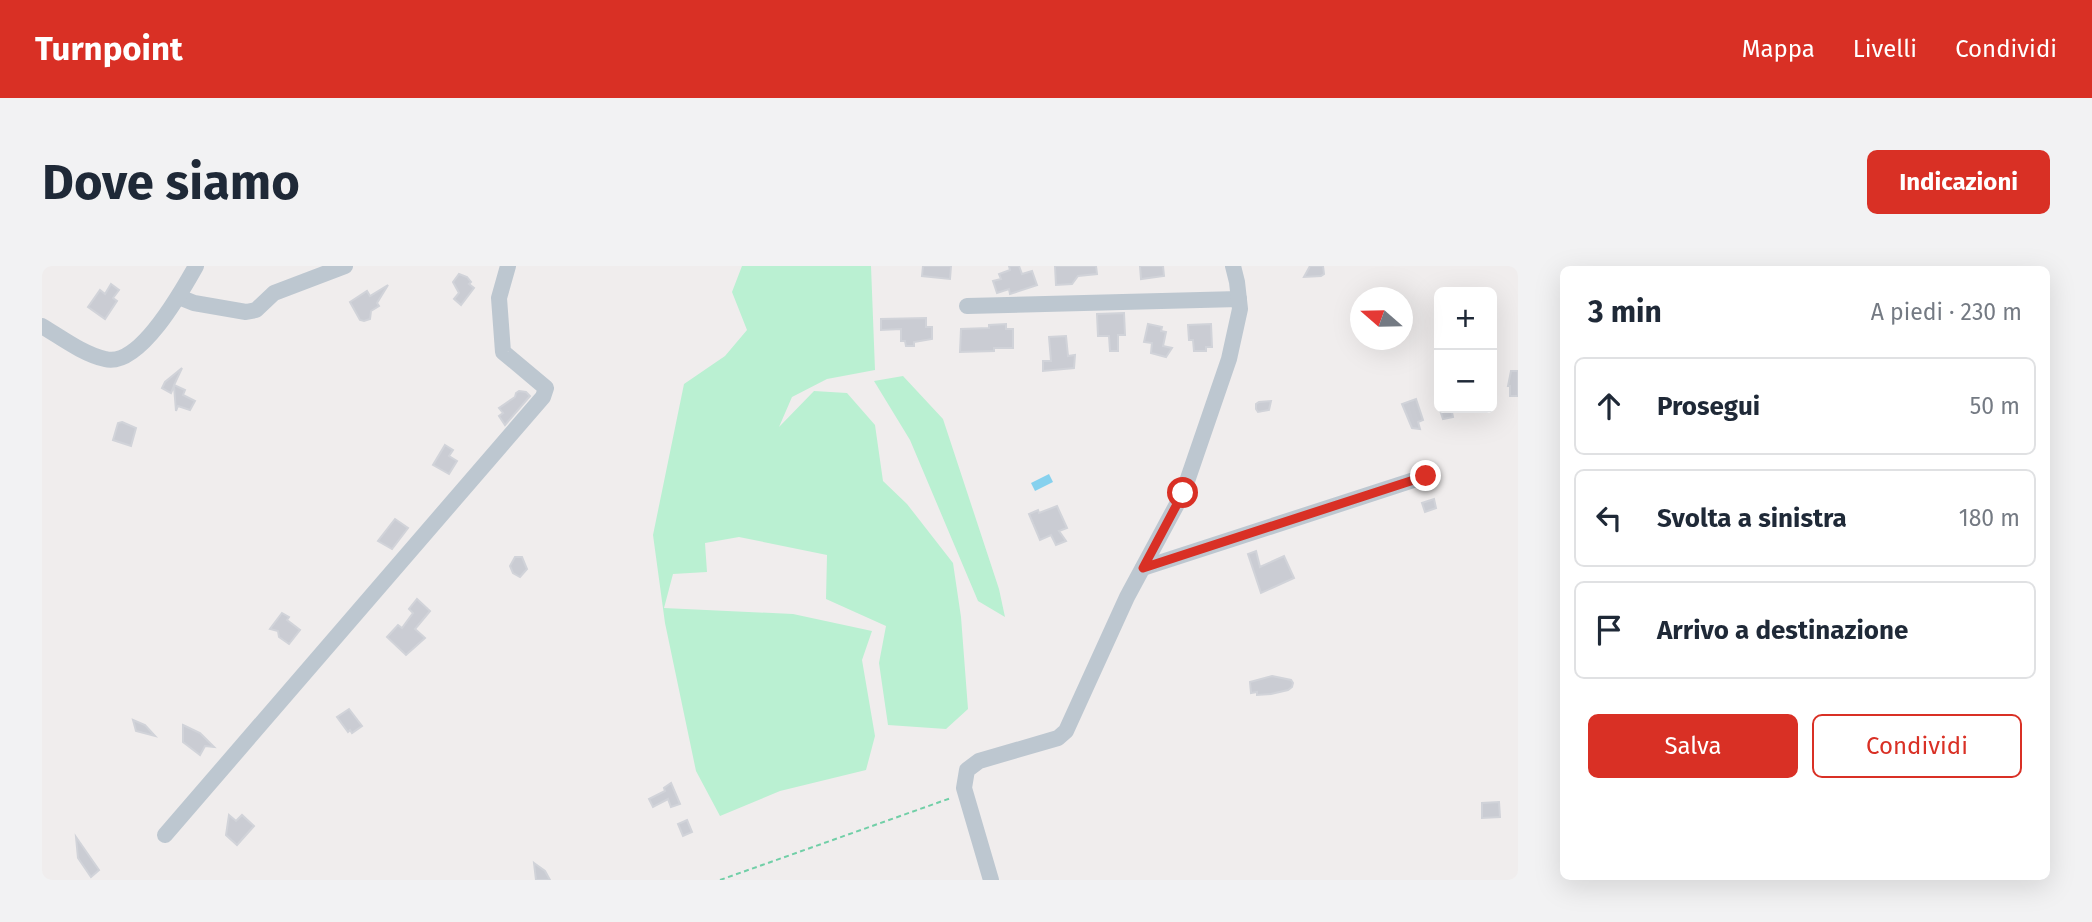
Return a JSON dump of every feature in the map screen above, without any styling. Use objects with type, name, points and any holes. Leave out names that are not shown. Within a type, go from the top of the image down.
[{"type":"street","points":[[42,327],[85,351],[106,360],[117,360],[147,338],[179,297],[196,266]]},
{"type":"street","points":[[179,297],[194,303],[246,312],[256,310],[274,293],[345,266]]},
{"type":"street","points":[[165,835],[543,397],[545,388],[503,352],[499,298],[508,266]]},
{"type":"street","points":[[990,880],[965,793],[967,770],[979,761],[1058,738],[1066,730],[1143,568],[1183,493],[1229,359],[1240,309],[1233,266]]},
{"type":"street","points":[[967,306],[1239,299]]},
{"type":"street","points":[[1143,568],[1426,476]]},
{"type":"path","points":[[720,880],[965,793]]},
{"type":"green space","points":[[742,266],[871,266],[875,370],[827,379],[792,397],[779,427],[814,391],[847,393],[875,425],[883,481],[907,504],[953,563],[961,617],[968,709],[946,729],[888,725],[879,663],[886,626],[826,599],[827,555],[739,537],[705,543],[707,572],[673,574],[664,608],[793,614],[872,631],[862,660],[875,736],[866,770],[780,791],[720,816],[696,771],[665,623],[653,535],[684,384],[725,356],[747,330],[732,292]]},
{"type":"green space","points":[[903,376],[943,419],[999,589],[1005,617],[978,601],[910,440],[874,381]]},
{"type":"water","points":[[1049,474],[1053,482],[1035,491],[1031,483]]},
{"type":"building","points":[[923,266],[951,266],[950,279],[922,276]]},
{"type":"building","points":[[1009,266],[1019,266],[1022,274],[1032,271],[1037,285],[1010,294],[1009,289],[997,293],[993,281],[1001,279],[999,274],[1010,270]]},
{"type":"building","points":[[1055,266],[1096,266],[1097,274],[1078,276],[1072,284],[1056,285]]},
{"type":"building","points":[[1140,266],[1163,266],[1164,276],[1141,279]]},
{"type":"building","points":[[1310,266],[1323,266],[1324,274],[1304,277]]},
{"type":"building","points":[[459,274],[467,277],[474,288],[461,305],[454,299],[459,293],[453,282]]},
{"type":"building","points":[[111,284],[119,290],[113,298],[117,301],[105,319],[88,307],[100,290],[105,294]]},
{"type":"building","points":[[388,285],[377,303],[379,306],[371,311],[370,319],[360,320],[350,302],[367,291],[370,296]]},
{"type":"building","points":[[1124,313],[1125,335],[1118,335],[1118,351],[1110,351],[1109,336],[1098,336],[1097,314]]},
{"type":"building","points":[[926,318],[926,327],[932,327],[932,339],[914,342],[914,346],[906,346],[905,341],[901,341],[901,329],[881,330],[881,319]]},
{"type":"building","points":[[1006,324],[1006,329],[1013,329],[1013,348],[960,352],[961,329]]},
{"type":"building","points":[[1148,324],[1162,327],[1161,331],[1166,332],[1163,346],[1172,348],[1166,357],[1151,353],[1152,343],[1144,342]]},
{"type":"building","points":[[1211,324],[1212,347],[1206,347],[1206,351],[1194,351],[1193,340],[1189,340],[1188,325]]},
{"type":"building","points":[[1066,336],[1068,356],[1075,355],[1074,368],[1043,371],[1043,361],[1051,361],[1049,337]]},
{"type":"building","points":[[182,368],[174,385],[185,390],[183,395],[195,401],[190,410],[178,406],[176,411],[174,386],[171,393],[162,388],[165,382]]},
{"type":"building","points":[[1511,371],[1518,371],[1518,396],[1510,396],[1508,386]]},
{"type":"building","points":[[519,391],[530,396],[505,425],[499,416],[503,413],[499,408]]},
{"type":"building","points":[[1416,399],[1423,420],[1418,422],[1420,429],[1412,428],[1402,404]]},
{"type":"building","points":[[1271,401],[1269,410],[1258,412],[1256,404]]},
{"type":"building","points":[[1441,413],[1452,413],[1453,417],[1443,419]]},
{"type":"building","points":[[118,423],[136,428],[131,446],[113,440]]},
{"type":"building","points":[[445,445],[453,450],[449,456],[457,461],[449,474],[433,465]]},
{"type":"building","points":[[1434,499],[1436,508],[1425,512],[1422,503]]},
{"type":"building","points":[[1057,506],[1067,528],[1059,531],[1066,541],[1056,545],[1051,535],[1040,540],[1029,514]]},
{"type":"building","points":[[395,519],[408,528],[392,549],[378,541]]},
{"type":"building","points":[[1256,551],[1260,567],[1284,556],[1294,578],[1261,593],[1248,554]]},
{"type":"building","points":[[515,557],[522,557],[527,569],[520,577],[513,573],[510,566]]},
{"type":"building","points":[[417,599],[430,611],[415,629],[425,638],[406,655],[387,637],[398,625],[402,628],[413,613],[409,609]]},
{"type":"building","points":[[282,613],[300,630],[289,644],[279,637],[278,631],[270,629]]},
{"type":"building","points":[[1272,676],[1291,680],[1292,687],[1271,694],[1251,693],[1250,682]]},
{"type":"building","points":[[349,709],[362,726],[352,733],[350,730],[348,732],[337,717]]},
{"type":"building","points":[[133,720],[145,725],[155,736],[136,731]]},
{"type":"building","points":[[183,725],[200,733],[214,747],[205,746],[200,755],[183,742]]},
{"type":"building","points":[[671,783],[680,804],[671,807],[668,799],[653,807],[649,799],[665,791],[664,788]]},
{"type":"building","points":[[1499,802],[1500,817],[1482,818],[1482,803]]},
{"type":"building","points":[[229,815],[236,821],[242,815],[254,826],[237,845],[226,835]]},
{"type":"building","points":[[687,820],[692,832],[683,836],[678,824]]},
{"type":"building","points":[[76,837],[99,870],[91,877],[78,858]]},
{"type":"building","points":[[534,863],[545,871],[550,880],[536,880]]},
{"type":"route","points":[[1183,493],[1143,568],[1426,476]]}]
